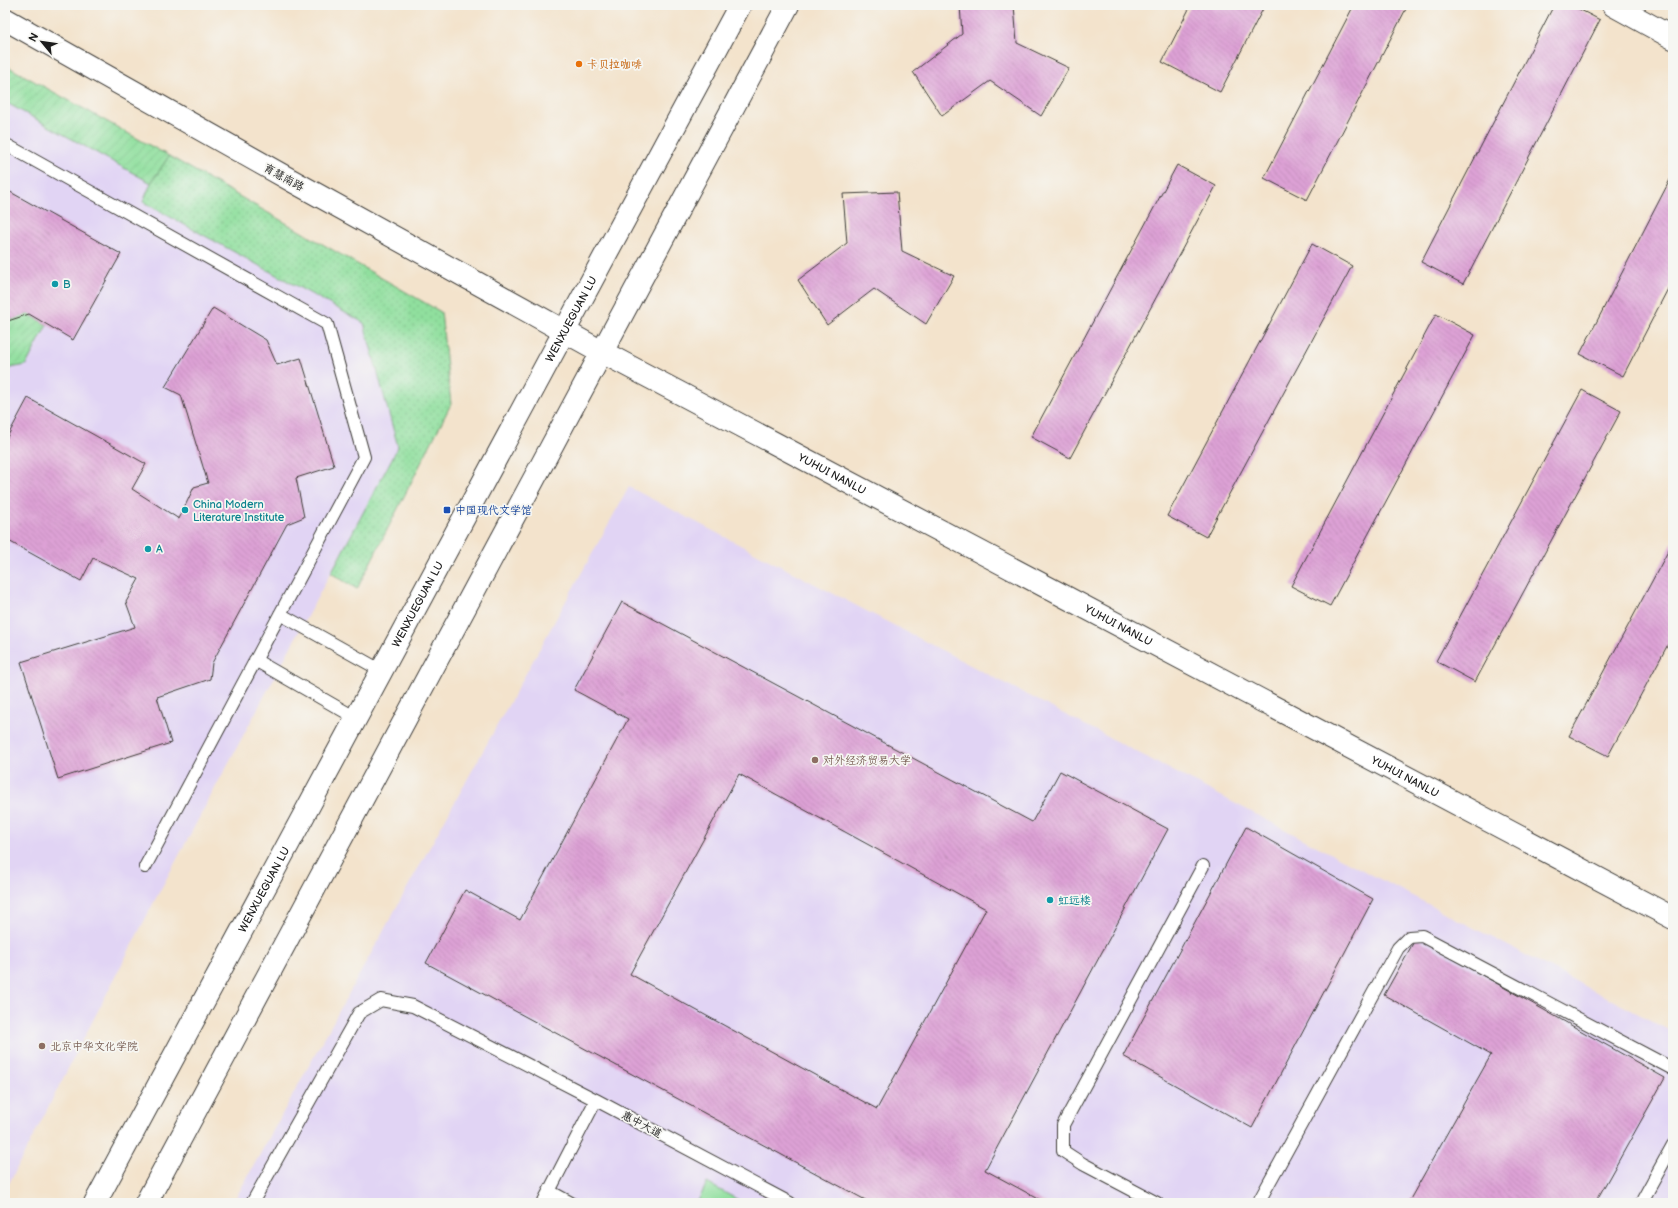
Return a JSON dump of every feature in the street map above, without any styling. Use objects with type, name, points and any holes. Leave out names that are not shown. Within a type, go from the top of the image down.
[{"type":"main road","name":"WENXUEGUAN LU","points":[[95,1203],[740,5]]},
{"type":"main road","points":[[146,1203],[788,5]]},
{"type":"main road","points":[[1613,5],[1673,38]]},
{"type":"main road","name":"育慧南路","points":[[5,19],[296,184],[564,332]]},
{"type":"main road","name":"YUHUI NANLU","points":[[564,332],[1673,918]]},
{"type":"lane","points":[[5,144],[327,324],[364,456],[145,867]]},
{"type":"lane","points":[[280,614],[382,670]]},
{"type":"lane","points":[[255,660],[356,718]]},
{"type":"lane","points":[[1157,1203],[1083,1164],[1063,1151],[1063,1125],[1203,866]]},
{"type":"lane","points":[[1258,1203],[1398,948],[1409,937],[1422,936],[1673,1070]]},
{"type":"lane","name":"惠中大道","points":[[252,1203],[359,1013],[380,1000],[412,1006],[596,1100],[790,1203]]},
{"type":"lane","points":[[542,1203],[596,1100]]},
{"type":"lane","points":[[1641,1203],[1673,1145]]},
{"type":"lane","points":[[549,1191],[571,1203]]},
{"type":"shaded area","name":"China Modern Literature Institute","points":[[5,102],[151,183],[143,202],[364,323],[398,447],[155,900],[5,1191]]},
{"type":"shaded area","name":"对外经济贸易大学","points":[[629,487],[1673,1032],[1673,1203],[233,1203]]},
{"type":"green space","points":[[5,65],[169,156],[151,183],[5,102]]},
{"type":"green space","points":[[169,156],[441,312],[451,404],[357,589],[331,573],[398,447],[364,323],[143,202],[151,183]]},
{"type":"green space","points":[[29,314],[47,325],[26,365],[5,369],[5,322]]},
{"type":"green space","points":[[707,1183],[744,1203],[697,1203]]},
{"type":"building","points":[[960,5],[1014,5],[1017,43],[1069,68],[1041,116],[990,81],[942,116],[913,72],[962,34]]},
{"type":"building","points":[[1191,5],[1265,5],[1220,92],[1162,62]]},
{"type":"building","points":[[1354,5],[1408,5],[1307,200],[1264,178]]},
{"type":"building","points":[[1554,5],[1571,5],[1600,20],[1463,284],[1421,262]]},
{"type":"building","points":[[1177,165],[1216,186],[1070,458],[1031,437]]},
{"type":"building","points":[[1673,174],[1673,279],[1623,376],[1580,354]]},
{"type":"building","name":"B","points":[[5,189],[121,254],[73,340],[29,314],[5,322]]},
{"type":"building","points":[[897,192],[902,251],[954,276],[926,324],[874,289],[827,325],[798,280],[847,243],[843,194]]},
{"type":"building","points":[[1312,244],[1352,266],[1206,537],[1167,516]]},
{"type":"building","name":"A","points":[[213,308],[266,340],[277,365],[301,358],[334,466],[296,478],[304,517],[287,524],[212,663],[210,679],[157,697],[171,743],[58,779],[21,662],[135,627],[126,602],[139,579],[93,558],[81,581],[5,539],[5,441],[28,398],[146,464],[132,489],[179,519],[194,487],[208,483],[181,395],[165,387]]},
{"type":"building","points":[[1436,314],[1475,335],[1330,606],[1291,586]]},
{"type":"building","points":[[1582,390],[1621,411],[1475,682],[1436,661]]},
{"type":"building","points":[[1673,542],[1673,635],[1608,756],[1569,736]]},
{"type":"building","name":"虹远楼","points":[[622,602],[1032,822],[1060,771],[1168,829],[985,1170],[1046,1203],[871,1203],[426,963],[465,890],[520,920],[628,719],[574,690]],"holes":[[[739,774],[986,909],[877,1109],[630,974]]]},
{"type":"building","points":[[1246,827],[1373,899],[1252,1128],[1123,1056]]},
{"type":"building","points":[[1416,938],[1665,1078],[1595,1203],[1408,1203],[1491,1055],[1384,995]]},
{"type":"place","name":"卡贝拉咖啡","points":[[579,64]]},
{"type":"place","name":"B","points":[[55,284]]},
{"type":"place","name":"China Modern Literature Institute","points":[[185,510]]},
{"type":"place","name":"中国现代文学馆","points":[[447,510]]},
{"type":"place","name":"A","points":[[148,549]]},
{"type":"place","name":"对外经济贸易大学","points":[[815,760]]},
{"type":"place","name":"虹远楼","points":[[1050,900]]},
{"type":"place","name":"北京中华文化学院","points":[[42,1046]]}]
